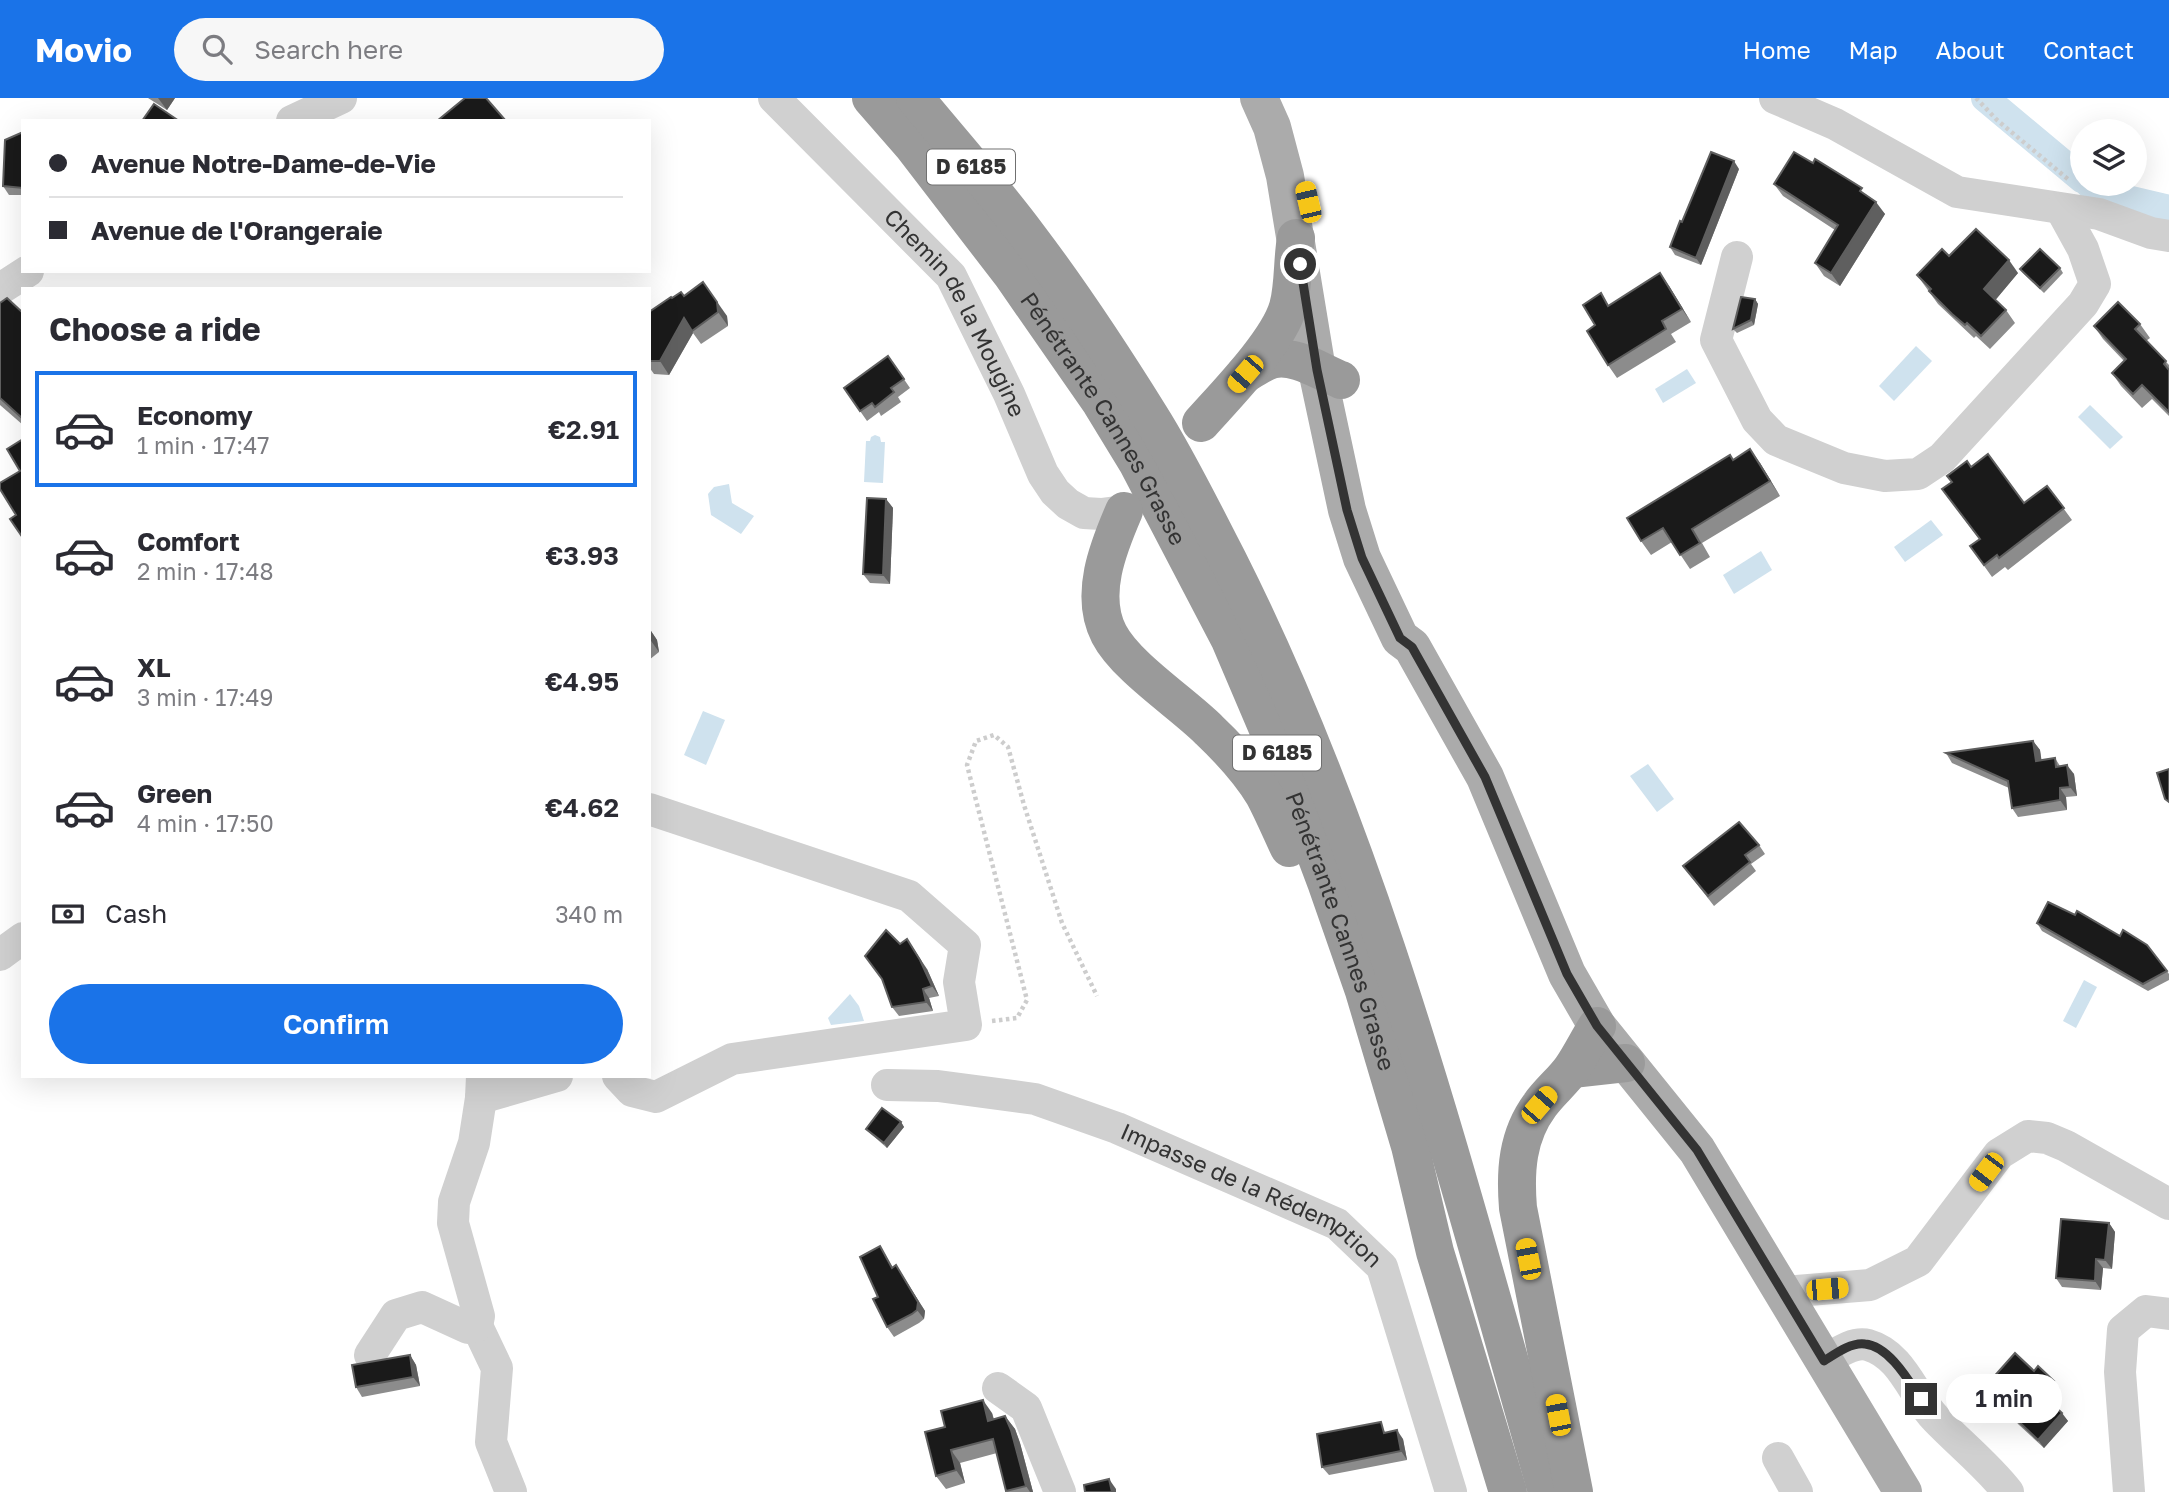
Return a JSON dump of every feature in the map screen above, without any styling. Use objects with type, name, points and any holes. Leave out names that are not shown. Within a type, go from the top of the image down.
[{"type":"highway","name":"Pénétrante Cannes Grasse","points":[[871,98],[912,145],[1012,275],[1101,403],[1137,462],[1230,640],[1273,741],[1364,991],[1410,1146],[1436,1252],[1508,1492]]},
{"type":"highway","name":"Pénétrante Cannes Grasse","points":[[915,98],[1028,235],[1089,322],[1152,419],[1248,601],[1331,793],[1389,954],[1547,1492]]},
{"type":"highway","points":[[941,98],[1028,235]]},
{"type":"highway","points":[[1201,423],[1245,374],[1283,321],[1291,293],[1296,238]]},
{"type":"highway","points":[[1245,374],[1272,360],[1295,361],[1329,375]]},
{"type":"highway","points":[[1125,511],[1108,547],[1101,581],[1102,608],[1109,634],[1126,656],[1210,731],[1238,761],[1263,794],[1290,852],[1436,1252]]},
{"type":"highway","points":[[1573,1492],[1518,1208],[1515,1177],[1518,1151],[1539,1105],[1572,1069],[1597,1026]]},
{"type":"highway","points":[[1572,1069],[1626,1063]]},
{"type":"main road","points":[[1259,98],[1272,127],[1284,176],[1358,505],[1371,551],[1412,631],[1412,647],[1485,777],[1567,974],[1597,1026],[1697,1150],[1903,1492]]},
{"type":"main road","points":[[1281,98],[1293,132],[1313,223],[1329,375]]},
{"type":"street","points":[[296,119],[341,98]]},
{"type":"street","name":"Chemin de la Mougine","points":[[774,98],[951,276],[1009,394],[1043,474],[1055,492],[1084,513],[1125,511]]},
{"type":"street","points":[[1775,98],[1831,111],[1958,192],[2067,196],[2099,214],[2151,233],[2169,236]]},
{"type":"street","points":[[1737,257],[1716,341],[1757,420],[1776,440],[1844,468],[1885,477],[1918,474],[1941,458],[2083,304],[2095,284],[2067,196]]},
{"type":"street","points":[[0,289],[25,273]]},
{"type":"street","points":[[620,1078],[632,1091],[656,1097],[732,1059],[966,1025],[959,982],[965,944],[909,895],[651,810]]},
{"type":"street","points":[[0,955],[21,939]]},
{"type":"street","points":[[511,1492],[491,1442],[497,1368],[477,1325],[479,1316],[453,1223],[454,1202],[474,1143],[481,1087],[543,1078]]},
{"type":"street","name":"Impasse de la Rédemption","points":[[887,1085],[938,1086],[1035,1099],[1117,1128],[1337,1224],[1382,1267],[1451,1492]]},
{"type":"street","points":[[1784,1292],[1870,1285],[1918,1261],[2000,1154],[2028,1136],[2047,1138],[2066,1146],[2169,1204]]},
{"type":"street","points":[[370,1355],[396,1315],[422,1307],[468,1328],[477,1325]]},
{"type":"street","points":[[2129,1492],[2120,1372],[2123,1330],[2146,1311],[2169,1314]]},
{"type":"street","points":[[1824,1361],[1850,1346],[1866,1344],[1880,1350],[1897,1363],[1933,1417],[1998,1478],[2008,1492]]},
{"type":"street","points":[[998,1388],[1026,1408],[1060,1492]]},
{"type":"street","points":[[1778,1458],[1797,1492]]},
{"type":"path","points":[[1976,98],[2067,196]]},
{"type":"path","points":[[966,1025],[1017,1018],[1027,1000],[968,765],[976,741],[994,735],[1008,747],[1062,923],[1097,996]]},
{"type":"water","points":[[1916,346],[1932,361],[1894,401],[1879,386]]},
{"type":"water","points":[[1687,369],[1696,383],[1663,403],[1655,389]]},
{"type":"water","points":[[2090,405],[2123,437],[2110,449],[2078,417]]},
{"type":"water","points":[[875,435],[880,437],[881,442],[885,442],[883,483],[864,482],[866,441],[870,441]]},
{"type":"water","points":[[729,484],[732,503],[754,516],[741,534],[711,515],[708,494],[714,487]]},
{"type":"water","points":[[1931,520],[1943,535],[1905,562],[1894,547]]},
{"type":"water","points":[[1761,551],[1772,570],[1734,594],[1723,575]]},
{"type":"water","points":[[703,711],[725,720],[706,765],[684,755]]},
{"type":"water","points":[[1648,764],[1674,799],[1657,812],[1630,776]]},
{"type":"water","points":[[2084,980],[2097,987],[2076,1028],[2063,1021]]},
{"type":"water","points":[[850,994],[859,1006],[864,1021],[831,1025],[828,1018]]},
{"type":"building","points":[[465,98],[486,98],[504,119],[439,119]]},
{"type":"building","points":[[154,104],[176,119],[143,119]]},
{"type":"building","points":[[21,133],[21,188],[3,186],[5,140]]},
{"type":"building","points":[[1711,152],[1734,161],[1696,258],[1670,247]]},
{"type":"building","points":[[1794,152],[1813,163],[1815,159],[1862,188],[1860,191],[1876,202],[1831,273],[1815,263],[1838,225],[1774,184]]},
{"type":"building","points":[[1976,229],[2009,260],[1984,289],[2006,310],[1981,336],[1952,314],[1917,275],[1942,249],[1949,256]]},
{"type":"building","points":[[2040,249],[2060,268],[2040,288],[2020,269]]},
{"type":"building","points":[[1660,273],[1682,309],[1662,321],[1666,329],[1608,365],[1587,331],[1595,325],[1583,305],[1601,293],[1608,306]]},
{"type":"building","points":[[703,282],[717,302],[718,312],[692,331],[684,318],[660,361],[651,361],[651,311],[681,292],[684,296]]},
{"type":"building","points":[[1741,297],[1755,299],[1751,320],[1733,329]]},
{"type":"building","points":[[7,298],[21,311],[21,417],[0,398],[0,303]]},
{"type":"building","points":[[2118,302],[2140,324],[2135,329],[2166,361],[2164,364],[2169,370],[2169,412],[2142,385],[2133,394],[2112,373],[2126,359],[2094,326]]},
{"type":"building","points":[[888,356],[904,379],[891,388],[894,392],[875,407],[872,403],[860,411],[844,388]]},
{"type":"building","points":[[21,440],[21,535],[10,519],[16,515],[0,489],[0,483],[20,471],[7,449]]},
{"type":"building","points":[[1750,449],[1770,481],[1692,529],[1700,543],[1680,555],[1663,528],[1641,541],[1627,518],[1730,455],[1733,460]]},
{"type":"building","points":[[1988,454],[2024,503],[2047,486],[2064,508],[1999,558],[1997,555],[1984,565],[1970,546],[1980,539],[1942,489],[1952,482],[1947,476],[1967,461],[1971,467]]},
{"type":"building","points":[[867,498],[886,499],[883,575],[863,574]]},
{"type":"building","points":[[2033,741],[2036,761],[2055,758],[2056,767],[2067,765],[2070,787],[2060,788],[2060,800],[2012,808],[2008,781],[1946,753]]},
{"type":"building","points":[[2169,769],[2169,802],[2165,799],[2157,773]]},
{"type":"building","points":[[1739,822],[1759,845],[1745,855],[1750,862],[1708,896],[1683,866]]},
{"type":"building","points":[[2048,902],[2075,915],[2077,911],[2120,936],[2123,930],[2147,945],[2167,971],[2143,984],[2037,923]]},
{"type":"building","points":[[886,930],[900,944],[907,939],[920,960],[932,986],[923,989],[926,1002],[892,1007],[882,979],[865,956]]},
{"type":"building","points":[[882,1108],[901,1122],[884,1143],[866,1129]]},
{"type":"building","points":[[2061,1219],[2109,1223],[2105,1260],[2096,1259],[2095,1281],[2056,1278]]},
{"type":"building","points":[[880,1246],[892,1268],[896,1265],[918,1302],[917,1310],[887,1327],[873,1299],[878,1297],[860,1257]]},
{"type":"building","points":[[2015,1353],[2034,1371],[2038,1366],[2054,1381],[2042,1394],[2062,1413],[2038,1440],[2013,1416],[2016,1413],[1994,1393],[1999,1388],[1991,1380]]},
{"type":"building","points":[[410,1355],[413,1377],[356,1387],[352,1365]]},
{"type":"building","points":[[983,1400],[988,1421],[1005,1416],[1026,1486],[1006,1491],[993,1439],[951,1450],[956,1470],[936,1476],[925,1432],[945,1427],[941,1411]]},
{"type":"building","points":[[1381,1422],[1384,1433],[1397,1430],[1401,1451],[1322,1467],[1317,1434]]},
{"type":"building","points":[[1109,1479],[1112,1492],[1085,1492],[1084,1485]]},
{"type":"waterway","points":[[1985,98],[2070,169]]},
{"type":"waterway","points":[[2114,196],[2169,209]]},
{"type":"route","points":[[1300,264],[1317,370],[1347,510],[1362,558],[1400,638],[1412,647],[1485,777],[1567,974],[1597,1026],[1697,1150],[1824,1361],[1850,1346],[1866,1344],[1880,1350],[1897,1363],[1921,1399]]}]
